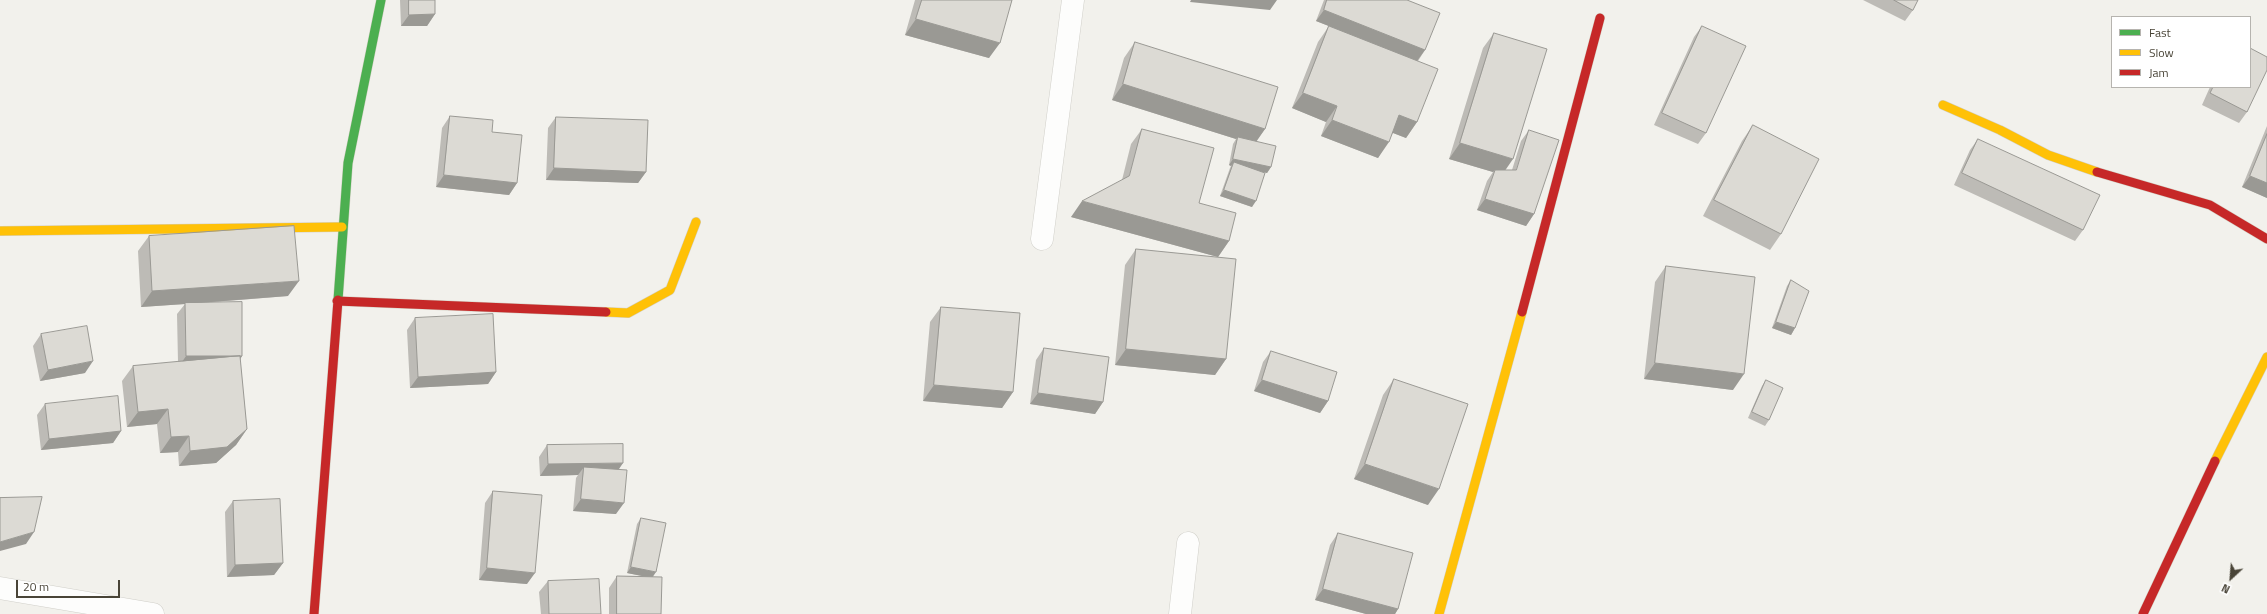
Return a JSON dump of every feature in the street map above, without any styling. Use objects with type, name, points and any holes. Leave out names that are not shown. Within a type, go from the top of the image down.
[{"type":"street","points":[[314,614],[348,163],[381,0]]},
{"type":"street","points":[[1042,239],[1073,0]]},
{"type":"street","points":[[1439,614],[1491,430],[1600,18]]},
{"type":"street","points":[[1943,105],[2000,130],[2048,155],[2116,179],[2210,205],[2267,238]]},
{"type":"street","points":[[337,300],[628,313],[670,290],[696,222]]},
{"type":"street","points":[[0,231],[342,227]]},
{"type":"street","points":[[2143,614],[2194,504],[2267,357]]},
{"type":"street","points":[[1180,614],[1188,543]]},
{"type":"street","points":[[0,588],[153,614]]},
{"type":"building","points":[[409,0],[435,0],[435,14],[409,15]]},
{"type":"building","points":[[922,0],[1012,0],[1000,43],[916,19]]},
{"type":"building","points":[[1327,0],[1407,0],[1440,13],[1425,50],[1324,10]]},
{"type":"building","points":[[1894,0],[1918,0],[1913,10]]},
{"type":"building","points":[[1329,26],[1438,69],[1417,122],[1399,115],[1389,142],[1332,120],[1337,106],[1303,93]]},
{"type":"building","points":[[1702,26],[1746,46],[1706,133],[1662,113]]},
{"type":"building","points":[[1494,33],[1547,49],[1513,159],[1460,143]]},
{"type":"building","points":[[1135,42],[1278,87],[1265,129],[1123,84]]},
{"type":"building","points":[[2251,49],[2267,57],[2267,70],[2247,112],[2210,93],[2212,88],[2251,88]]},
{"type":"building","points":[[450,116],[493,120],[492,132],[522,135],[517,183],[444,175]]},
{"type":"building","points":[[556,117],[648,120],[646,172],[554,168]]},
{"type":"building","points":[[1753,125],[1819,159],[1781,234],[1714,200]]},
{"type":"building","points":[[1142,129],[1214,148],[1199,203],[1236,213],[1229,241],[1082,201],[1129,176]]},
{"type":"building","points":[[1529,130],[1559,140],[1534,214],[1485,199],[1495,170],[1516,170]]},
{"type":"building","points":[[2267,134],[2267,183],[2250,176]]},
{"type":"building","points":[[1238,137],[1276,146],[1271,167],[1233,159]]},
{"type":"building","points":[[1978,139],[2100,195],[2083,230],[1962,173]]},
{"type":"building","points":[[1234,162],[1265,173],[1256,201],[1224,190]]},
{"type":"building","points":[[294,226],[299,281],[152,291],[149,236]]},
{"type":"building","points":[[1136,249],[1236,259],[1226,359],[1126,349]]},
{"type":"building","points":[[1666,266],[1755,277],[1744,374],[1655,363]]},
{"type":"building","points":[[1791,280],[1809,291],[1795,328],[1776,322]]},
{"type":"building","points":[[242,302],[242,356],[186,356],[185,303]]},
{"type":"building","points":[[941,307],[1020,313],[1013,392],[934,385]]},
{"type":"building","points":[[493,314],[496,372],[418,377],[415,318]]},
{"type":"building","points":[[87,326],[93,361],[48,370],[41,334]]},
{"type":"building","points":[[1044,348],[1109,357],[1103,402],[1038,393]]},
{"type":"building","points":[[1271,351],[1337,372],[1328,401],[1262,380]]},
{"type":"building","points":[[240,356],[247,429],[227,447],[190,451],[189,436],[171,437],[168,409],[138,412],[133,366]]},
{"type":"building","points":[[1394,379],[1468,404],[1439,489],[1365,464]]},
{"type":"building","points":[[1766,380],[1783,388],[1769,420],[1752,412]]},
{"type":"building","points":[[118,396],[121,431],[49,439],[45,404]]},
{"type":"building","points":[[623,444],[623,463],[548,464],[547,445]]},
{"type":"building","points":[[584,467],[627,470],[624,503],[581,499]]},
{"type":"building","points":[[493,491],[542,495],[535,573],[487,568]]},
{"type":"building","points":[[42,497],[34,532],[0,542],[0,498]]},
{"type":"building","points":[[280,499],[283,563],[235,565],[233,501]]},
{"type":"building","points":[[641,518],[666,523],[656,572],[631,567]]},
{"type":"building","points":[[1338,533],[1413,553],[1398,609],[1323,589]]},
{"type":"building","points":[[617,576],[662,577],[661,614],[617,614]]},
{"type":"building","points":[[599,579],[601,614],[549,614],[548,581]]},
{"type":"traffic: fast","points":[[338,300],[348,163],[381,0]]},
{"type":"traffic: slow","points":[[1943,105],[2000,130],[2048,155],[2097,172]]},
{"type":"traffic: slow","points":[[606,312],[628,313],[670,290],[696,222]]},
{"type":"traffic: slow","points":[[0,231],[342,227]]},
{"type":"traffic: slow","points":[[1439,614],[1522,312]]},
{"type":"traffic: slow","points":[[2215,461],[2267,357]]},
{"type":"traffic: jam","points":[[1522,312],[1600,18]]},
{"type":"traffic: jam","points":[[2097,172],[2210,205],[2267,239]]},
{"type":"traffic: jam","points":[[314,614],[338,300]]},
{"type":"traffic: jam","points":[[337,301],[606,312]]},
{"type":"traffic: jam","points":[[2143,614],[2215,461]]}]
